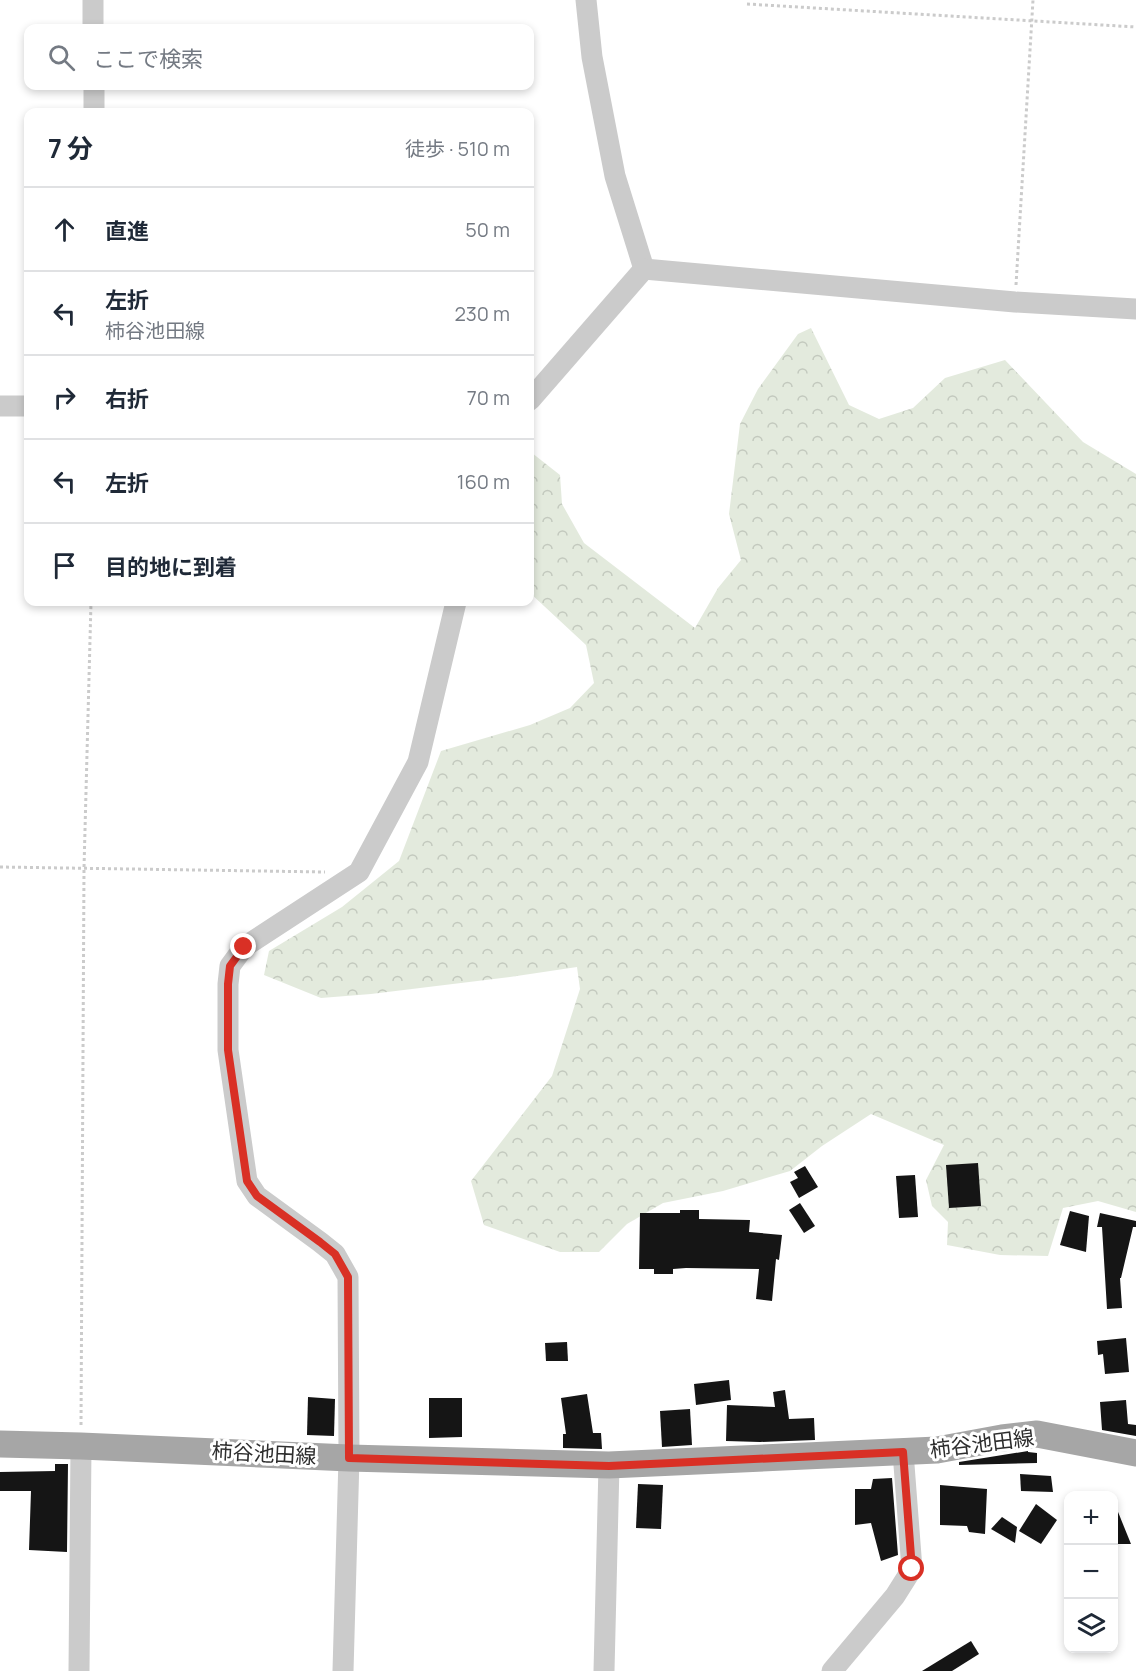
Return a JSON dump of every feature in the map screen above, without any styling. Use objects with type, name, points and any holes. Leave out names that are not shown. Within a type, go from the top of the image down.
[{"type":"main road","name":"柿谷池田線","points":[[0,1444],[609,1466],[937,1450],[1037,1434],[1136,1453]]},
{"type":"street","points":[[93,0],[93,24]]},
{"type":"street","points":[[586,0],[592,57],[615,176],[644,269]]},
{"type":"street","points":[[94,90],[94,108]]},
{"type":"street","points":[[644,269],[1014,302],[1136,309]]},
{"type":"street","points":[[534,395],[644,269]]},
{"type":"street","points":[[0,406],[24,406]]},
{"type":"street","points":[[343,1671],[349,1458],[348,1277],[335,1254],[257,1196],[247,1181],[228,1050],[228,984],[230,966],[244,947],[359,872],[418,762],[455,606]]},
{"type":"street","points":[[79,1671],[81,1446]]},
{"type":"street","points":[[832,1671],[895,1596],[912,1569],[903,1452]]},
{"type":"street","points":[[604,1671],[609,1466]]},
{"type":"path","points":[[1014,302],[1033,0]]},
{"type":"path","points":[[747,4],[1136,27]]},
{"type":"path","points":[[81,1446],[84,868],[90,606]]},
{"type":"path","points":[[0,867],[359,872]]},
{"type":"green space","points":[[811,328],[849,405],[879,419],[913,408],[945,378],[1005,360],[1083,442],[1136,474],[1136,1212],[1098,1201],[1063,1208],[1048,1256],[1000,1255],[947,1245],[948,1222],[932,1206],[926,1180],[944,1145],[871,1114],[822,1146],[790,1171],[723,1191],[663,1203],[627,1224],[599,1252],[560,1252],[484,1225],[471,1181],[552,1076],[580,989],[577,967],[371,994],[321,998],[264,975],[269,951],[342,907],[399,861],[441,751],[530,725],[570,708],[594,683],[586,645],[534,597],[534,455],[560,475],[562,504],[584,543],[695,628],[718,588],[741,560],[729,514],[740,424],[758,389],[798,334]]},
{"type":"building","points":[[978,1163],[981,1206],[949,1208],[946,1165]]},
{"type":"building","points":[[805,1166],[818,1187],[799,1198],[790,1182],[798,1178],[794,1172]]},
{"type":"building","points":[[915,1175],[918,1217],[899,1218],[896,1176]]},
{"type":"building","points":[[800,1203],[815,1226],[804,1233],[789,1210]]},
{"type":"building","points":[[680,1210],[699,1210],[699,1219],[750,1220],[749,1232],[782,1235],[779,1260],[776,1259],[772,1301],[756,1299],[759,1269],[686,1268],[673,1269],[673,1274],[654,1274],[654,1269],[639,1269],[640,1213],[680,1213]]},
{"type":"building","points":[[1070,1211],[1089,1216],[1086,1252],[1060,1245]]},
{"type":"building","points":[[1100,1213],[1136,1221],[1120,1278],[1122,1308],[1107,1309],[1102,1227],[1097,1227]]},
{"type":"building","points":[[1126,1338],[1129,1372],[1105,1374],[1103,1354],[1098,1355],[1097,1341]]},
{"type":"building","points":[[567,1342],[568,1361],[546,1361],[545,1343]]},
{"type":"building","points":[[729,1380],[731,1400],[696,1405],[694,1384]]},
{"type":"building","points":[[785,1390],[789,1419],[814,1418],[815,1440],[726,1441],[727,1405],[775,1407],[773,1392]]},
{"type":"building","points":[[587,1394],[593,1433],[601,1433],[602,1449],[563,1448],[563,1434],[566,1434],[561,1398]]},
{"type":"building","points":[[308,1397],[335,1399],[334,1436],[307,1435]]},
{"type":"building","points":[[429,1398],[462,1398],[462,1437],[429,1438]]},
{"type":"building","points":[[1126,1400],[1128,1424],[1136,1425],[1136,1436],[1102,1430],[1100,1402]]},
{"type":"building","points":[[690,1409],[692,1445],[662,1447],[660,1411]]},
{"type":"building","points":[[1028,1451],[1037,1453],[1037,1463],[959,1465],[959,1462]]},
{"type":"building","points":[[55,1464],[68,1464],[67,1552],[29,1550],[31,1491],[0,1491],[0,1472],[55,1471]]},
{"type":"building","points":[[1020,1474],[1051,1476],[1053,1492],[1021,1491]]},
{"type":"building","points":[[892,1478],[898,1555],[881,1561],[871,1523],[855,1525],[855,1489],[871,1489],[873,1479]]},
{"type":"building","points":[[638,1484],[663,1485],[661,1529],[636,1528]]},
{"type":"building","points":[[940,1485],[987,1489],[985,1534],[969,1532],[967,1526],[940,1525]]},
{"type":"building","points":[[1036,1504],[1057,1520],[1041,1544],[1019,1531]]},
{"type":"building","points":[[1118,1512],[1131,1544],[1118,1544]]},
{"type":"building","points":[[1002,1517],[1017,1527],[1015,1543],[991,1529]]},
{"type":"building","points":[[971,1641],[979,1654],[952,1671],[922,1671]]},
{"type":"route","points":[[244,947],[230,966],[228,1050],[247,1181],[257,1196],[335,1254],[348,1277],[349,1458],[609,1466],[903,1452],[912,1569]]}]
